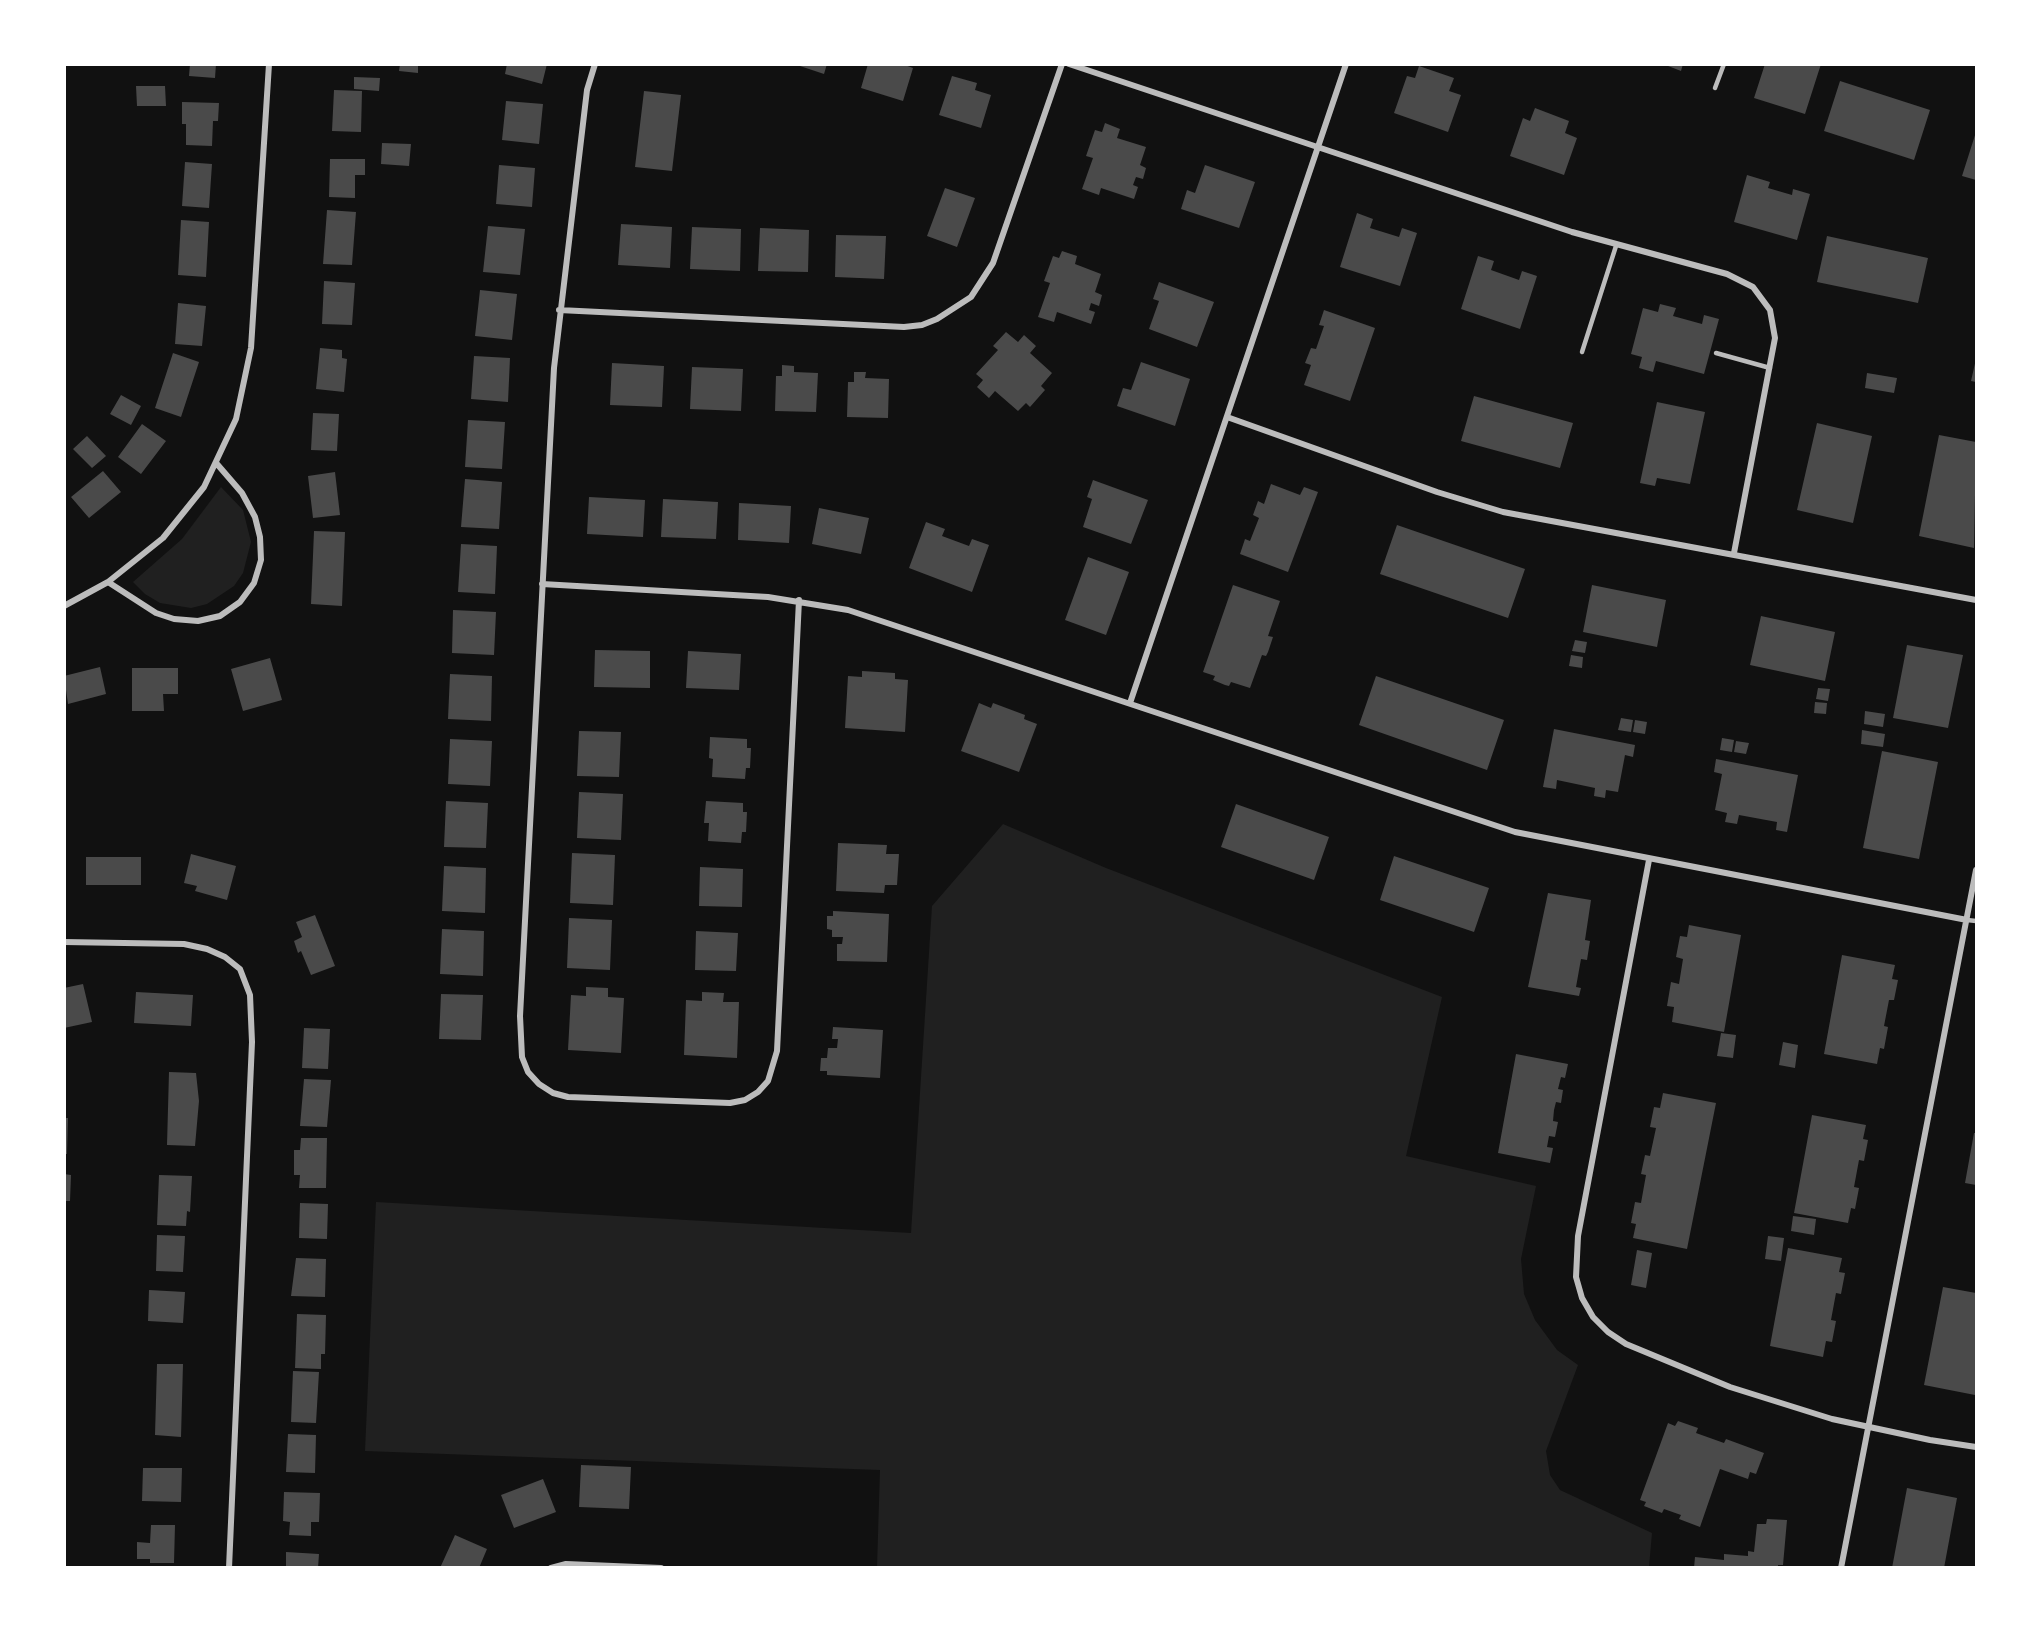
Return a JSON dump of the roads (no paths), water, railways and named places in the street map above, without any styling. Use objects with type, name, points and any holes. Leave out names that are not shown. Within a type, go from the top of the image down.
[{"type":"street","points":[[64,606],[108,582],[163,538],[186,512],[217,464],[237,419],[250,348],[269,64]]},
{"type":"street","points":[[595,64],[587,90],[559,310],[542,584],[520,1039],[522,1057],[528,1072],[546,1089],[568,1097],[730,1103],[751,1096],[768,1081],[777,1051],[799,600]]},
{"type":"street","points":[[559,310],[904,327],[922,325],[938,319],[971,297],[993,263],[1062,64]]},
{"type":"street","points":[[1069,64],[1616,246],[1727,274],[1753,287],[1763,297],[1774,324],[1775,338],[1734,553]]},
{"type":"street","points":[[1130,703],[1346,64]]},
{"type":"street","points":[[1227,417],[1492,509],[1571,526],[1734,553],[1977,600]]},
{"type":"street","points":[[108,582],[156,613],[174,619],[198,621],[220,616],[240,602],[254,583],[261,560],[260,537],[255,517],[242,493],[217,464]]},
{"type":"street","points":[[542,584],[799,600],[873,616],[1491,825],[1534,837],[1967,920]]},
{"type":"street","points":[[1649,860],[1576,1245],[1576,1277],[1582,1298],[1593,1317],[1608,1332],[1626,1344],[1752,1395],[1868,1426],[1930,1440],[1977,1447]]},
{"type":"street","points":[[1841,1568],[1977,870]]},
{"type":"street","points":[[64,942],[183,945],[207,949],[225,957],[240,969],[250,995],[252,1042],[229,1568]]},
{"type":"street","points":[[551,1568],[566,1564],[661,1568]]},
{"type":"lane","points":[[1715,88],[1724,64]]},
{"type":"lane","points":[[1582,352],[1616,246]]},
{"type":"lane","points":[[1716,353],[1770,368]]},
{"type":"lane","points":[[1967,920],[1977,921]]}]
